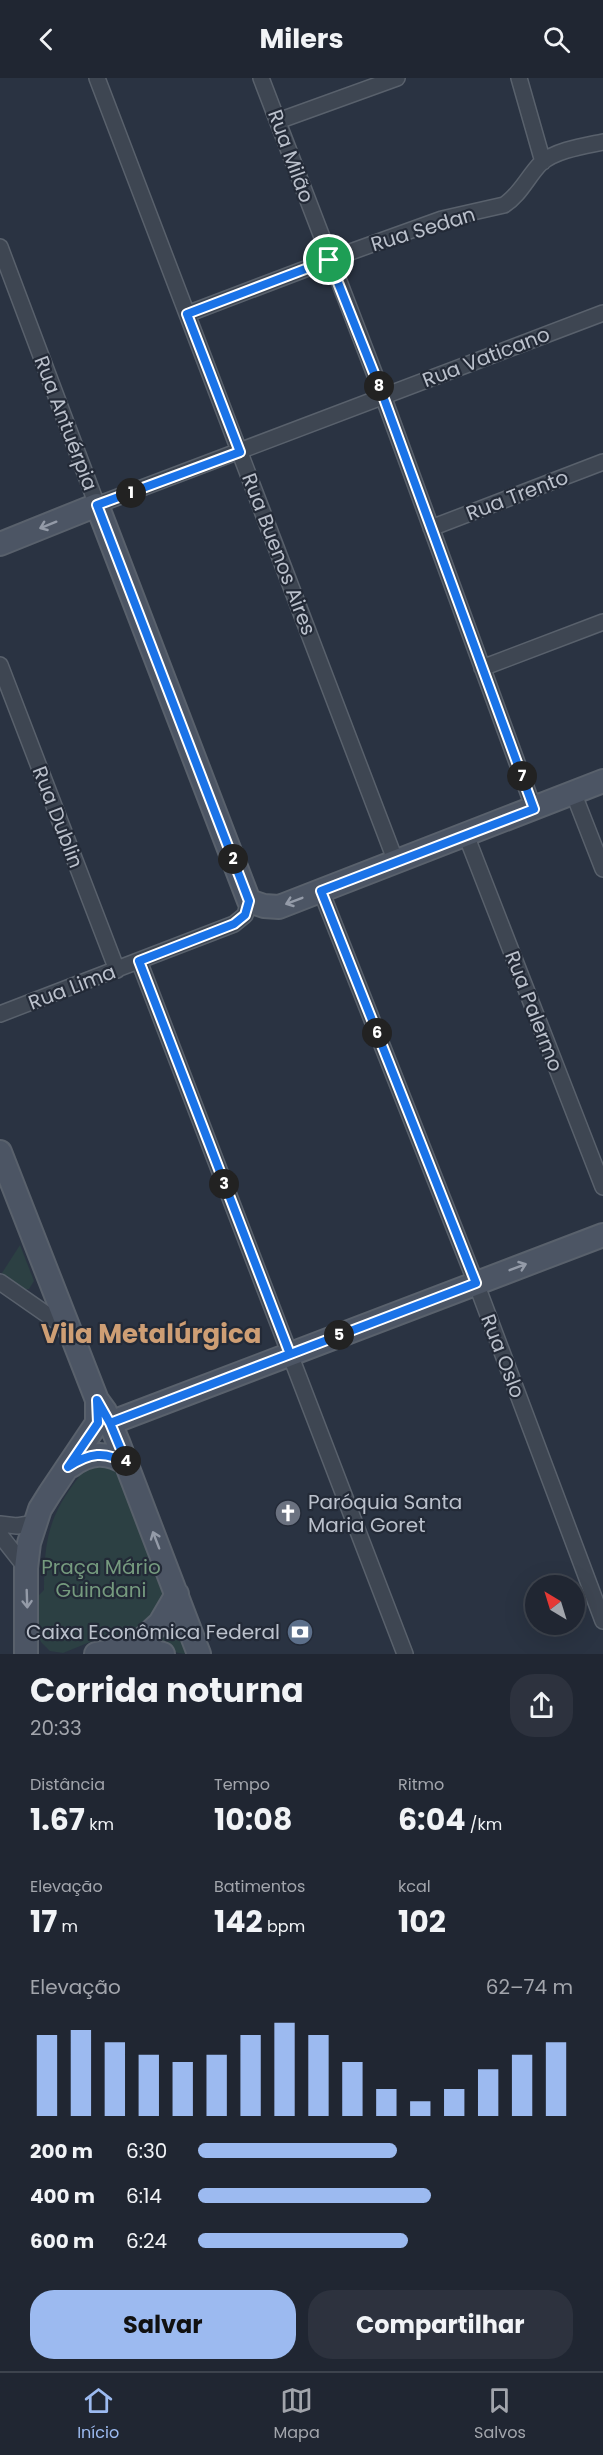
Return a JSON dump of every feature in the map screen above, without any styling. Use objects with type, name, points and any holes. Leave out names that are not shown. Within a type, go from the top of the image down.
[{"type":"main road","name":"Rua Vaticano","points":[[0,544],[97,505]]},
{"type":"main road","name":"Rua Antuérpia","points":[[97,505],[249,901]]},
{"type":"main road","points":[[249,901],[264,906],[279,907],[603,781]]},
{"type":"main road","points":[[0,1152],[97,1400],[110,1423],[127,1464],[199,1654]]},
{"type":"main road","points":[[110,1423],[603,1234]]},
{"type":"main road","points":[[30,1651],[26,1568],[29,1543],[35,1523],[50,1493],[98,1423],[97,1400]]},
{"type":"main road","points":[[68,1467],[96,1454],[112,1456],[127,1464]]},
{"type":"main road","points":[[135,1646],[160,1623],[177,1594]]},
{"type":"main road","points":[[96,1654],[135,1646],[163,1654]]},
{"type":"street","name":"Rua Buenos Aires","points":[[98,78],[396,862]]},
{"type":"street","name":"Rua Milão","points":[[261,78],[383,396],[534,809]]},
{"type":"street","points":[[278,121],[397,78]]},
{"type":"street","points":[[519,78],[543,162],[559,154],[603,142]]},
{"type":"street","name":"Rua Sedan","points":[[187,314],[451,216],[504,205],[512,200],[543,162]]},
{"type":"street","name":"Rua Antuérpia","points":[[0,247],[97,505]]},
{"type":"street","name":"Rua Vaticano","points":[[97,505],[603,313]]},
{"type":"street","name":"Rua Trento","points":[[431,528],[603,462]]},
{"type":"street","points":[[482,668],[603,622]]},
{"type":"street","name":"Rua Dublin","points":[[0,665],[117,970]]},
{"type":"street","points":[[573,792],[603,868]]},
{"type":"street","name":"Rua Palermo","points":[[466,835],[603,1187]]},
{"type":"street","name":"Rua Oslo","points":[[321,891],[476,1283],[603,1622]]},
{"type":"street","name":"Rua Lima","points":[[0,1014],[234,924],[245,915],[249,901]]},
{"type":"street","points":[[139,961],[405,1654]]},
{"type":"street","points":[[0,1282],[70,1330]]},
{"type":"street","points":[[0,1524],[17,1527],[35,1523]]},
{"type":"street","points":[[0,1535],[26,1568]]},
{"type":"green space","points":[[20,1245],[34,1281],[29,1289],[25,1289],[2,1273]]},
{"type":"green space","name":"Praça Mário Guindani","points":[[87,1463],[117,1467],[163,1584],[163,1593],[157,1611],[137,1630],[90,1642],[63,1653],[50,1651],[39,1637],[38,1596],[44,1590],[47,1543],[60,1504],[79,1477],[78,1470]]},
{"type":"green space","points":[[174,1620],[188,1654],[170,1650],[155,1639]]},
{"type":"place","name":"Paróquia Santa Maria Goret","points":[[288,1513]]},
{"type":"place","name":"Caixa Econômica Federal","points":[[300,1632]]},
{"type":"district","name":"Vila Metalúrgica","points":[[151,1334]]},
{"type":"route","points":[[329,260],[187,314],[240,452],[97,505],[249,901],[249,909],[240,921],[139,961],[290,1354],[110,1423],[127,1464],[112,1456],[96,1454],[87,1455],[68,1467],[98,1423],[97,1400],[110,1423],[476,1283],[321,891],[534,809],[383,396],[329,260]]}]
